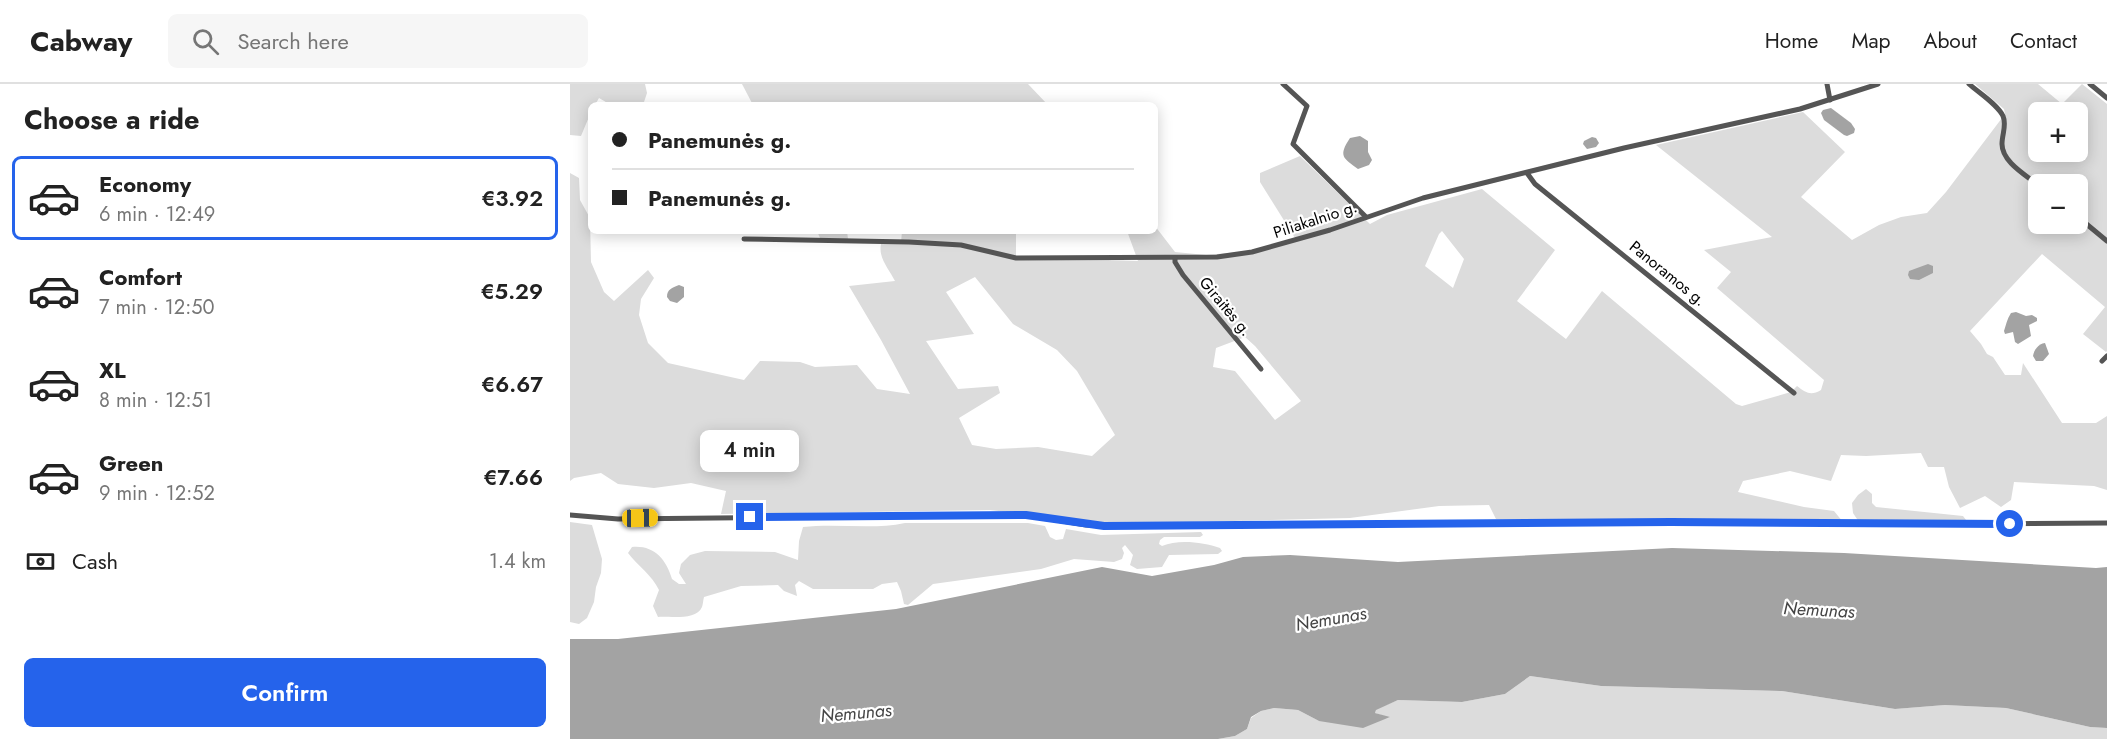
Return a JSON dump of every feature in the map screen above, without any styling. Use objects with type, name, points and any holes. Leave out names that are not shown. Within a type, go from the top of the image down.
[{"type":"street","points":[[1282,84],[1307,106],[1293,144],[1366,217]]},
{"type":"street","points":[[1827,84],[1830,100]]},
{"type":"street","name":"Piliakalnio g.","points":[[744,239],[961,245],[1016,258],[1217,257],[1284,244],[1423,198],[1624,148],[1800,109],[1878,84]]},
{"type":"street","points":[[1969,84],[2000,111],[2005,123],[2002,144],[2006,156],[2028,176]]},
{"type":"street","points":[[2090,84],[2107,98]]},
{"type":"street","name":"Panoramos g.","points":[[1527,172],[1535,184],[1794,393]]},
{"type":"street","points":[[2088,225],[2107,241]]},
{"type":"street","name":"Giraitės g.","points":[[1175,258],[1174,262],[1183,275],[1261,369]]},
{"type":"street","points":[[2102,361],[2107,356]]},
{"type":"street","points":[[570,515],[618,519],[1026,515],[1104,526],[1671,522],[2107,523]]},
{"type":"shaded area","points":[[570,84],[645,84],[647,93],[644,102],[606,102],[599,98],[597,102],[588,102],[588,119],[581,136],[570,135]]},
{"type":"shaded area","points":[[742,84],[1028,84],[1045,102],[751,102]]},
{"type":"shaded area","points":[[1975,84],[2038,84],[2060,102],[2028,102],[2028,162],[2088,162],[2088,102],[2064,102],[2082,84],[2107,104],[2107,351],[2083,334],[2105,307],[2042,254],[1970,331],[1987,354],[1993,357],[2005,375],[2021,375],[2023,363],[2062,423],[2096,423],[2107,416],[2107,490],[2094,486],[2014,482],[2011,500],[2001,507],[1985,496],[1960,508],[1949,487],[1944,467],[1928,467],[1921,453],[1841,455],[1831,481],[1790,471],[1743,481],[1738,492],[1804,507],[1834,511],[1843,522],[1496,519],[1489,505],[1439,506],[1350,518],[1109,524],[990,510],[721,514],[726,491],[691,483],[654,488],[618,484],[601,473],[574,478],[570,481],[570,173],[579,178],[580,200],[588,214],[591,262],[604,292],[614,301],[648,270],[654,278],[641,299],[639,315],[648,343],[668,363],[744,380],[760,361],[800,362],[815,367],[857,365],[877,389],[910,394],[849,286],[895,281],[880,249],[881,244],[901,243],[902,234],[1016,234],[1016,257],[1138,261],[1128,234],[1158,234],[1158,230],[1175,252],[1206,255],[1251,251],[1295,238],[1260,182],[1260,173],[1300,156],[1370,224],[1387,215],[1482,189],[1555,250],[1517,301],[1566,339],[1602,291],[1736,404],[1742,406],[1791,392],[1797,386],[1806,392],[1814,393],[1821,390],[1824,380],[1717,288],[1731,272],[1704,250],[1772,237],[1656,145],[1803,112],[1845,152],[1801,197],[1852,240],[1879,225],[1901,217],[1927,213],[1946,192],[2005,114],[2004,109]],"holes":[[[1442,231],[1464,259],[1453,288],[1425,266]],[[975,277],[1013,324],[1057,350],[1077,371],[1115,435],[1092,456],[1038,447],[996,449],[972,445],[959,418],[1000,393],[998,386],[958,389],[926,341],[974,334],[946,292]],[[1245,337],[1301,401],[1275,420],[1235,371],[1213,367],[1216,348]]]},
{"type":"shaded area","points":[[818,234],[847,234],[848,239],[820,238]]},
{"type":"shaded area","points":[[1866,489],[1872,494],[1872,503],[1876,507],[1963,516],[1966,520],[1965,524],[1934,521],[1859,522],[1853,513],[1852,503]]},
{"type":"shaded area","points":[[570,522],[592,525],[602,559],[594,602],[587,618],[579,624],[570,622]]},
{"type":"shaded area","points":[[905,523],[1028,523],[1045,526],[1050,537],[1056,540],[1063,539],[1066,529],[1101,535],[1201,532],[1203,535],[1200,537],[1164,537],[1159,544],[1162,546],[1183,542],[1198,543],[1220,548],[1222,551],[1218,554],[1169,555],[1162,567],[1137,569],[1130,565],[1133,555],[1125,545],[1122,548],[1124,553],[1122,559],[1114,562],[1074,559],[1041,569],[933,584],[908,605],[904,604],[897,582],[882,584],[873,589],[813,589],[799,581],[795,585],[797,596],[784,591],[778,585],[741,586],[704,597],[699,611],[689,616],[676,617],[658,617],[653,606],[659,590],[653,580],[628,553],[632,547],[647,548],[653,551],[663,560],[672,579],[679,584],[686,584],[679,573],[681,564],[690,555],[705,551],[775,552],[798,560],[799,541],[803,527],[880,526]]},
{"type":"shaded area","points":[[1530,676],[1601,686],[1782,691],[1895,709],[1945,705],[2006,708],[2090,727],[2107,728],[2107,739],[1218,739],[1235,736],[1247,729],[1251,718],[1261,711],[1274,708],[1298,710],[1319,721],[1390,718],[1375,713],[1376,709],[1398,700],[1462,702],[1505,694]]},
{"type":"water","points":[[1831,108],[1851,123],[1855,129],[1854,133],[1844,135],[1824,120],[1821,113]]},
{"type":"water","points":[[1360,136],[1368,141],[1368,152],[1372,160],[1369,165],[1358,169],[1346,159],[1343,153],[1350,138]]},
{"type":"water","points":[[1592,137],[1596,138],[1599,143],[1596,147],[1587,149],[1583,144],[1584,141]]},
{"type":"water","points":[[1928,264],[1933,266],[1933,273],[1919,280],[1910,279],[1909,271]]},
{"type":"water","points":[[679,285],[684,287],[684,297],[677,303],[670,301],[667,297],[668,292]]},
{"type":"water","points":[[2016,312],[2037,318],[2037,321],[2029,325],[2031,336],[2018,344],[2015,342],[2013,332],[2005,334],[2004,331],[2011,313]]},
{"type":"water","points":[[2045,343],[2049,354],[2043,361],[2036,361],[2033,356],[2034,352],[2038,346]]},
{"type":"water","name":"Nemunas","points":[[1672,548],[1844,553],[2107,567],[2107,728],[2090,727],[2006,708],[1945,705],[1895,709],[1782,691],[1601,686],[1530,676],[1505,694],[1462,702],[1398,700],[1376,710],[1375,713],[1390,717],[1363,728],[1319,721],[1298,710],[1274,708],[1261,711],[1251,717],[1247,729],[1235,736],[1218,739],[570,739],[570,639],[618,639],[896,609],[1102,567],[1152,576],[1214,565],[1243,557],[1290,555],[1398,562]]},
{"type":"route","points":[[750,517],[1026,515],[1104,526],[1671,522],[2010,524]]}]
